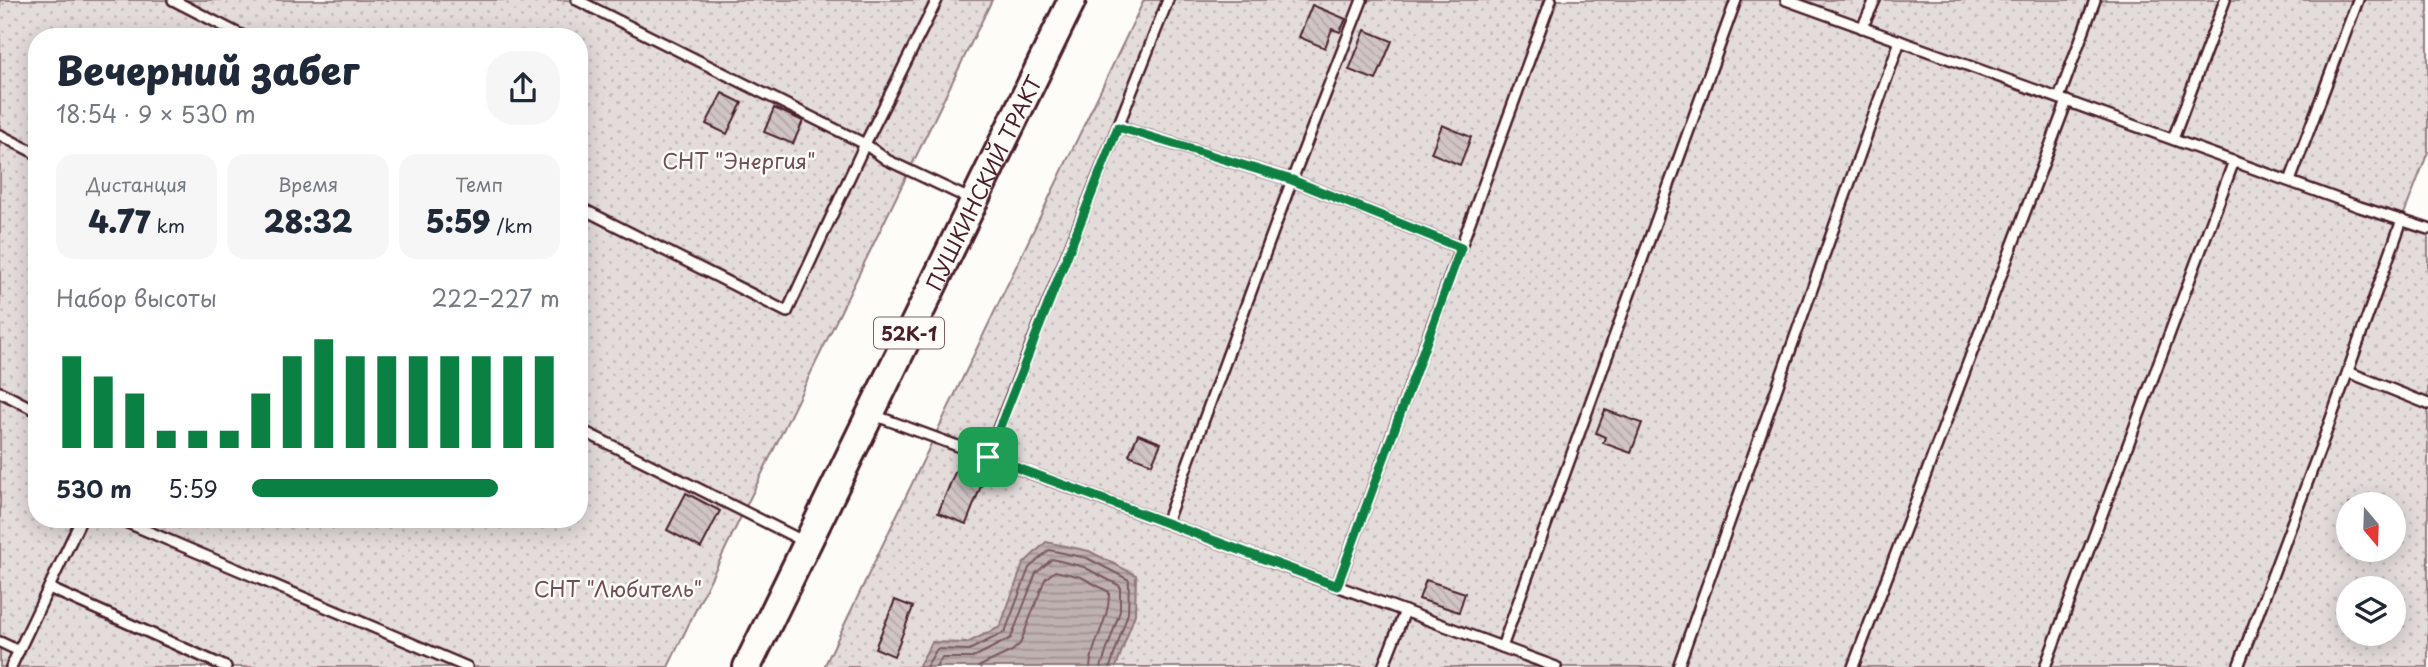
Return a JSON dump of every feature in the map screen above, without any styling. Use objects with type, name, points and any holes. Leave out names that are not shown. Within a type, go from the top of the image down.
[{"type":"main road","name":"ПУШКИНСКИЙ ТРАКТ","points":[[747,667],[1072,0]]},
{"type":"lane","points":[[173,0],[227,28]]},
{"type":"lane","points":[[577,0],[865,144],[887,160],[974,200]]},
{"type":"lane","points":[[588,212],[787,312],[865,144],[937,0]]},
{"type":"lane","points":[[988,457],[1168,0]]},
{"type":"lane","points":[[1166,523],[1292,180],[1362,0]]},
{"type":"lane","points":[[1337,586],[1551,0]]},
{"type":"lane","points":[[1502,647],[1735,0]]},
{"type":"lane","points":[[1786,0],[2428,229]]},
{"type":"lane","points":[[1862,28],[1874,0]]},
{"type":"lane","points":[[1853,667],[2063,100],[2095,0]]},
{"type":"lane","points":[[2173,139],[2225,0]]},
{"type":"lane","points":[[2290,181],[2358,0]]},
{"type":"lane","points":[[1678,667],[1900,41]]},
{"type":"lane","points":[[1118,127],[1292,180],[1461,248]]},
{"type":"lane","points":[[0,135],[28,149]]},
{"type":"lane","points":[[2045,667],[2234,161]]},
{"type":"lane","points":[[2238,667],[2402,220]]},
{"type":"lane","points":[[2348,372],[2428,404]]},
{"type":"lane","points":[[0,392],[28,406]]},
{"type":"lane","points":[[870,413],[1556,667]]},
{"type":"lane","points":[[588,434],[807,543]]},
{"type":"lane","points":[[11,667],[77,528]]},
{"type":"lane","points":[[140,528],[467,667]]},
{"type":"lane","points":[[49,588],[226,667]]},
{"type":"lane","points":[[1383,667],[1405,611]]},
{"type":"lane","points":[[0,642],[19,651]]},
{"type":"green space","points":[[0,0],[992,0],[668,667],[0,667]]},
{"type":"green space","points":[[1144,0],[2428,0],[2428,152],[2401,222],[2428,232],[2428,667],[824,667]]},
{"type":"water","points":[[1046,542],[1089,551],[1136,575],[1135,614],[1116,667],[918,667],[932,642],[967,643],[1000,627],[1023,564]]},
{"type":"building","points":[[1312,5],[1346,19],[1340,32],[1332,29],[1325,48],[1299,37]]},
{"type":"building","points":[[1365,30],[1392,41],[1376,80],[1349,70]]},
{"type":"building","points":[[722,93],[742,103],[727,134],[706,124]]},
{"type":"building","points":[[774,108],[803,121],[793,144],[764,132]]},
{"type":"building","points":[[1442,125],[1471,137],[1460,165],[1431,153]]},
{"type":"building","points":[[1605,410],[1642,423],[1631,453],[1603,443],[1605,437],[1596,433]]},
{"type":"building","points":[[1138,434],[1161,443],[1152,464],[1129,455]]},
{"type":"building","points":[[958,465],[985,476],[966,524],[938,513]]},
{"type":"building","points":[[686,493],[720,511],[701,548],[667,530]]},
{"type":"building","points":[[1426,580],[1465,593],[1459,612],[1419,599]]},
{"type":"building","points":[[895,600],[913,607],[894,656],[875,648]]},
{"type":"route","points":[[1118,127],[1292,180],[1461,248],[1337,586],[988,457],[1118,127]]},
{"type":"park label","name":"СНТ \"Энергия\"","points":[[739,160]]},
{"type":"park label","name":"СНТ \"Любитель\"","points":[[618,588]]}]
